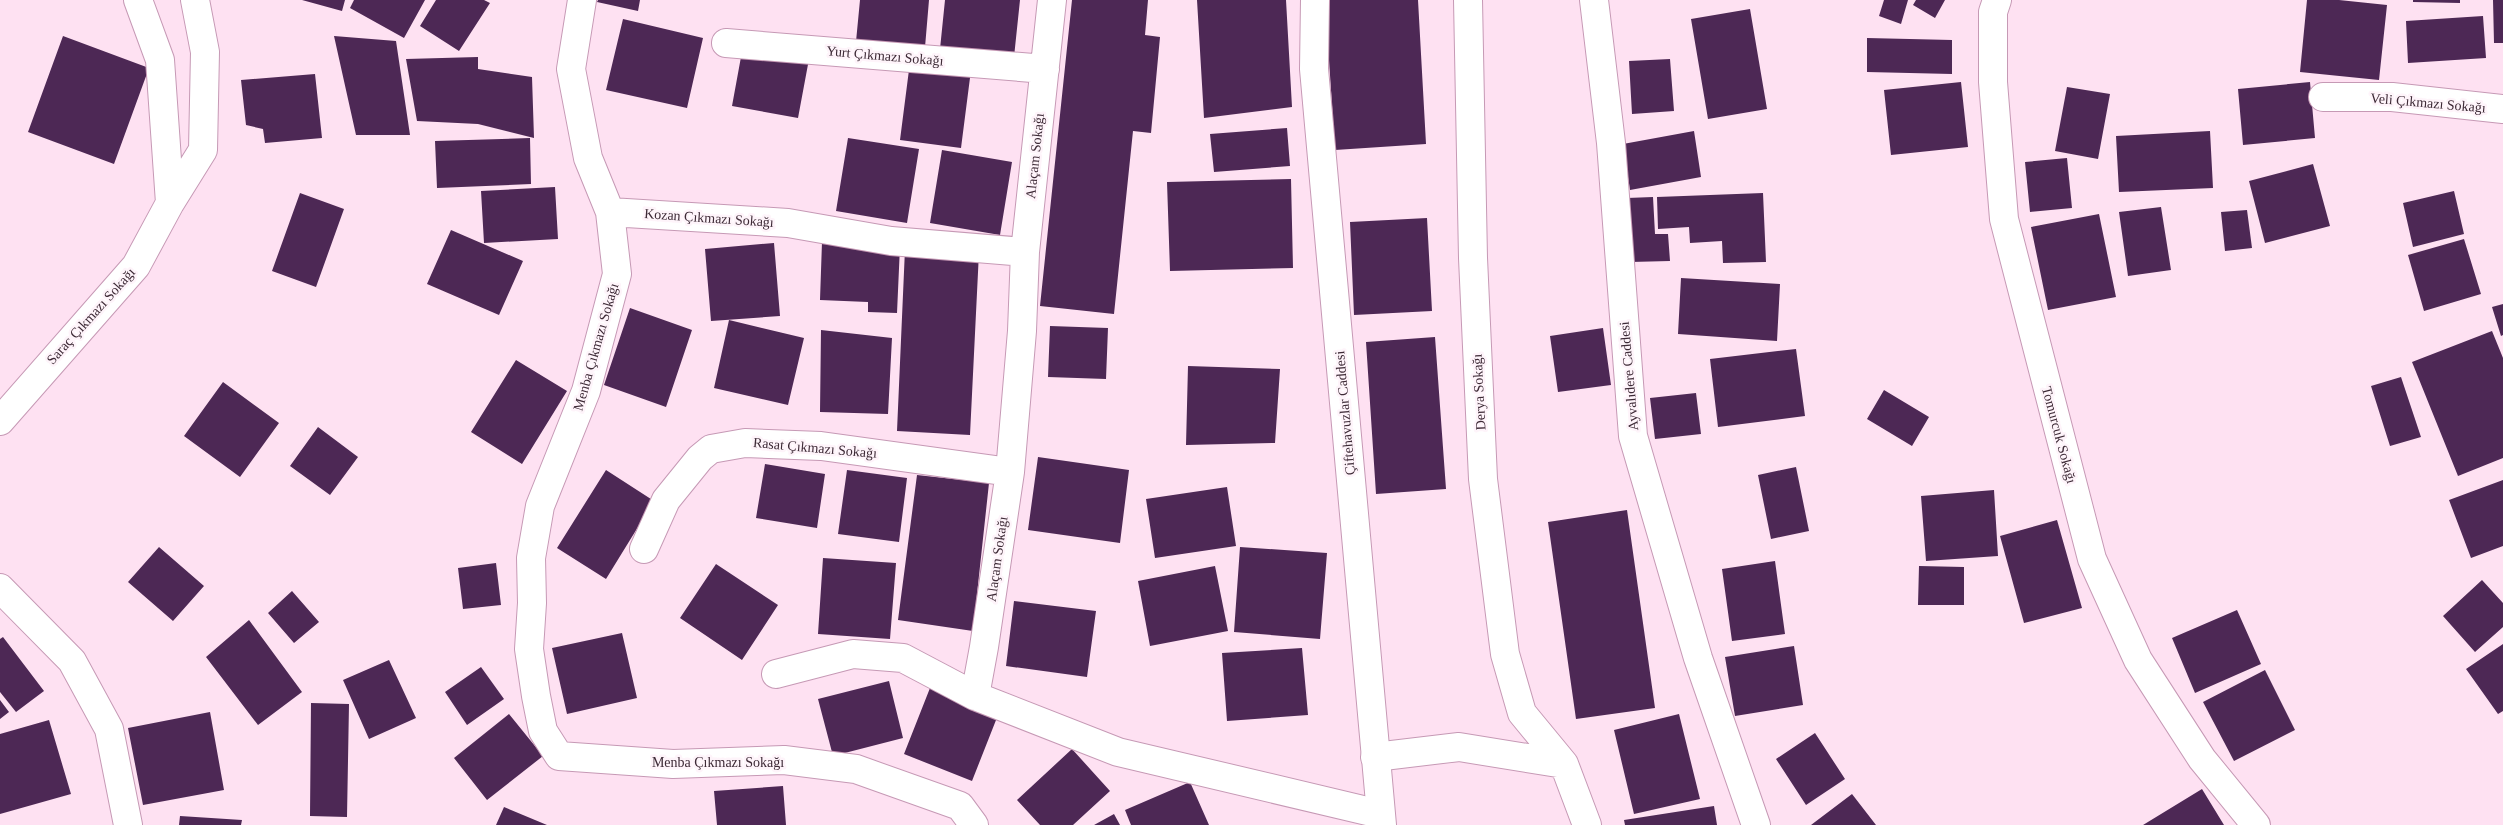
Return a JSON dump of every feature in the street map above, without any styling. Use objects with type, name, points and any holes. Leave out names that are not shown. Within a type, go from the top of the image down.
[{"type":"street","points":[[138,0],[160,60],[170,203]]},
{"type":"street","name":"Saraç Çıkmazı Sokağı","points":[[0,422],[18,399],[136,266],[170,203],[203,150],[205,52],[195,0]]},
{"type":"street","points":[[582,0],[570,69],[588,158],[610,212]]},
{"type":"street","name":"Alaçam Sokağı","points":[[975,696],[1010,472],[1022,331],[1025,252],[1052,0]]},
{"type":"street","name":"Çiftehavuzlar Caddesi","points":[[1315,0],[1314,69],[1381,819]]},
{"type":"street","name":"Derya Sokağı","points":[[1468,0],[1473,258],[1484,479],[1505,654],[1522,713],[1564,764],[1587,825]]},
{"type":"street","name":"Ayvalıdere Caddesi","points":[[1594,0],[1611,143],[1633,436],[1698,658],[1756,825]]},
{"type":"street","name":"Tomurcuk Sokağı","points":[[1997,0],[1993,12],[1993,82],[2004,219],[2092,559],[2138,660],[2202,758],[2256,825]]},
{"type":"street","name":"Yurt Çıkmazı Sokağı","points":[[726,43],[1044,69]]},
{"type":"street","name":"Veli Çıkmazı Sokağı","points":[[2323,97],[2392,97],[2503,109]]},
{"type":"street","name":"Kozan Çıkmazı Sokağı","points":[[610,212],[788,223],[891,241],[1025,252]]},
{"type":"street","name":"Menba Çıkmazı Sokağı","points":[[610,212],[617,274],[586,391],[540,506],[531,558],[532,603],[529,649],[543,730],[559,756],[672,764],[784,760],[856,769],[960,806],[974,825]]},
{"type":"street","name":"Rasat Çıkmazı Sokağı","points":[[644,549],[666,500],[700,458],[711,449],[745,443],[821,446],[1010,472]]},
{"type":"street","points":[[0,588],[72,661],[109,729],[128,825]]},
{"type":"street","points":[[776,674],[853,654],[903,658],[975,696],[1118,752],[1381,819]]},
{"type":"street","points":[[1375,757],[1460,747],[1564,764]]},
{"type":"building","points":[[302,0],[345,0],[342,11]]},
{"type":"building","points":[[354,0],[425,0],[404,38],[350,8]]},
{"type":"building","points":[[436,0],[484,0],[490,3],[459,51],[420,26]]},
{"type":"building","points":[[598,0],[640,0],[638,11],[597,2]]},
{"type":"building","points":[[860,0],[929,0],[924,59],[855,52]]},
{"type":"building","points":[[945,0],[1020,0],[1014,57],[940,49]]},
{"type":"building","points":[[1072,0],[1148,0],[1145,35],[1160,37],[1151,133],[1133,131],[1114,314],[1040,306]]},
{"type":"building","points":[[1197,0],[1286,0],[1292,107],[1204,118]]},
{"type":"building","points":[[1325,0],[1418,0],[1426,144],[1335,150]]},
{"type":"building","points":[[1884,0],[1908,0],[1901,24],[1879,16]]},
{"type":"building","points":[[1916,0],[1945,0],[1935,18],[1913,5]]},
{"type":"building","points":[[2307,0],[2339,0],[2387,5],[2379,80],[2300,72]]},
{"type":"building","points":[[2413,0],[2460,0],[2460,3],[2413,2]]},
{"type":"building","points":[[2493,0],[2503,0],[2503,43],[2494,43]]},
{"type":"building","points":[[1750,9],[1767,109],[1708,119],[1691,19]]},
{"type":"building","points":[[2483,16],[2486,58],[2408,63],[2406,21]]},
{"type":"building","points":[[623,19],[703,38],[687,108],[606,90]]},
{"type":"building","points":[[63,36],[149,68],[114,164],[28,132]]},
{"type":"building","points":[[334,36],[396,41],[410,135],[356,135]]},
{"type":"building","points":[[1867,38],[1952,40],[1952,74],[1867,72]]},
{"type":"building","points":[[743,46],[809,59],[798,118],[732,106]]},
{"type":"building","points":[[478,57],[478,69],[532,77],[534,138],[478,124],[417,121],[406,59]]},
{"type":"building","points":[[1670,59],[1674,111],[1632,114],[1629,61]]},
{"type":"building","points":[[910,62],[971,70],[961,148],[900,140]]},
{"type":"building","points":[[315,74],[322,138],[265,143],[263,129],[246,125],[241,80]]},
{"type":"building","points":[[1961,82],[1968,147],[1891,155],[1884,90]]},
{"type":"building","points":[[2310,82],[2315,138],[2243,145],[2238,89]]},
{"type":"building","points":[[2067,87],[2110,94],[2098,159],[2055,151]]},
{"type":"building","points":[[1287,128],[1290,166],[1214,172],[1210,134]]},
{"type":"building","points":[[1694,131],[1701,177],[1630,190],[1623,144]]},
{"type":"building","points":[[2210,131],[2213,188],[2119,192],[2116,136]]},
{"type":"building","points":[[530,138],[531,184],[437,188],[435,141]]},
{"type":"building","points":[[848,138],[919,149],[907,223],[836,211]]},
{"type":"building","points":[[942,150],[1012,162],[1000,235],[930,223]]},
{"type":"building","points":[[2067,158],[2072,208],[2030,212],[2025,162]]},
{"type":"building","points":[[2313,164],[2330,226],[2265,243],[2249,181]]},
{"type":"building","points":[[1291,179],[1293,268],[1170,271],[1167,182]]},
{"type":"building","points":[[555,187],[558,239],[484,243],[481,191]]},
{"type":"building","points":[[2454,191],[2464,234],[2413,247],[2403,203]]},
{"type":"building","points":[[300,193],[344,209],[316,287],[272,271]]},
{"type":"building","points":[[1763,193],[1766,262],[1723,263],[1722,241],[1690,243],[1689,227],[1658,229],[1657,197]]},
{"type":"building","points":[[1653,197],[1655,234],[1668,234],[1670,261],[1630,262],[1627,198]]},
{"type":"building","points":[[2161,207],[2171,270],[2128,276],[2119,212]]},
{"type":"building","points":[[2247,210],[2252,248],[2225,251],[2221,212]]},
{"type":"building","points":[[2099,214],[2116,297],[2048,310],[2031,227]]},
{"type":"building","points":[[1427,218],[1432,311],[1354,315],[1350,222]]},
{"type":"building","points":[[451,230],[523,261],[499,315],[427,284]]},
{"type":"building","points":[[2464,239],[2481,294],[2424,311],[2408,255]]},
{"type":"building","points":[[822,242],[900,246],[897,313],[868,312],[868,302],[820,300]]},
{"type":"building","points":[[774,243],[780,316],[711,321],[705,249]]},
{"type":"building","points":[[905,249],[979,252],[970,435],[897,431]]},
{"type":"building","points":[[1681,278],[1780,284],[1777,341],[1678,334]]},
{"type":"building","points":[[2503,304],[2503,335],[2501,336],[2492,307]]},
{"type":"building","points":[[630,308],[692,330],[666,407],[604,385]]},
{"type":"building","points":[[729,320],[804,338],[788,405],[714,388]]},
{"type":"building","points":[[1050,326],[1108,328],[1106,379],[1048,377]]},
{"type":"building","points":[[1603,328],[1611,385],[1558,392],[1550,336]]},
{"type":"building","points":[[821,330],[892,338],[888,414],[820,412]]},
{"type":"building","points":[[2492,331],[2503,358],[2503,458],[2458,476],[2412,362]]},
{"type":"building","points":[[1435,337],[1446,489],[1376,494],[1366,342]]},
{"type":"building","points":[[1796,349],[1805,416],[1718,427],[1710,359]]},
{"type":"building","points":[[516,360],[567,391],[522,464],[471,432]]},
{"type":"building","points":[[1188,366],[1280,369],[1275,443],[1186,445]]},
{"type":"building","points":[[2401,377],[2421,437],[2390,446],[2371,386]]},
{"type":"building","points":[[223,382],[279,423],[240,477],[184,436]]},
{"type":"building","points":[[1884,390],[1929,417],[1912,446],[1867,419]]},
{"type":"building","points":[[1696,393],[1701,434],[1655,439],[1650,398]]},
{"type":"building","points":[[318,427],[358,457],[330,495],[290,466]]},
{"type":"building","points":[[1038,457],[1129,470],[1120,543],[1028,530]]},
{"type":"building","points":[[765,464],[825,474],[817,528],[756,518]]},
{"type":"building","points":[[1796,467],[1809,531],[1771,539],[1758,475]]},
{"type":"building","points":[[606,470],[654,501],[606,579],[557,548]]},
{"type":"building","points":[[847,470],[907,478],[899,542],[838,534]]},
{"type":"building","points":[[917,475],[989,483],[973,631],[898,620]]},
{"type":"building","points":[[2503,480],[2503,546],[2471,558],[2449,500]]},
{"type":"building","points":[[1227,487],[1236,546],[1155,558],[1146,499]]},
{"type":"building","points":[[1994,490],[1998,556],[1926,561],[1921,496]]},
{"type":"building","points":[[1627,510],[1655,708],[1576,719],[1548,522]]},
{"type":"building","points":[[2057,520],[2082,608],[2024,623],[2000,536]]},
{"type":"building","points":[[159,547],[204,586],[173,621],[128,582]]},
{"type":"building","points":[[1240,547],[1327,553],[1320,639],[1234,632]]},
{"type":"building","points":[[823,558],[896,563],[890,639],[818,634]]},
{"type":"building","points":[[1775,561],[1785,634],[1732,641],[1722,569]]},
{"type":"building","points":[[496,563],[501,605],[463,609],[458,568]]},
{"type":"building","points":[[716,564],[778,605],[742,660],[680,618]]},
{"type":"building","points":[[1215,566],[1228,631],[1150,646],[1138,581]]},
{"type":"building","points":[[1919,566],[1964,567],[1964,605],[1918,605]]},
{"type":"building","points":[[2482,580],[2503,603],[2503,627],[2475,652],[2443,616]]},
{"type":"building","points":[[292,591],[319,622],[294,643],[268,613]]},
{"type":"building","points":[[1014,601],[1096,611],[1087,677],[1006,666]]},
{"type":"building","points":[[2237,610],[2261,664],[2195,693],[2172,638]]},
{"type":"building","points":[[249,620],[302,692],[258,725],[206,657]]},
{"type":"building","points":[[622,633],[637,698],[567,714],[552,648]]},
{"type":"building","points":[[3,637],[44,691],[16,712],[0,692],[0,639]]},
{"type":"building","points":[[2503,644],[2503,711],[2498,714],[2466,669]]},
{"type":"building","points":[[1794,646],[1803,705],[1735,716],[1725,657]]},
{"type":"building","points":[[1302,648],[1308,715],[1227,721],[1222,653]]},
{"type":"building","points":[[389,660],[416,718],[369,739],[343,680]]},
{"type":"building","points":[[481,667],[504,699],[467,725],[445,692]]},
{"type":"building","points":[[2265,670],[2295,730],[2234,761],[2203,702]]},
{"type":"building","points":[[889,681],[903,738],[833,756],[818,699]]},
{"type":"building","points":[[930,688],[998,715],[972,781],[904,754]]},
{"type":"building","points":[[0,700],[9,712],[0,719]]},
{"type":"building","points":[[311,703],[349,704],[347,817],[310,816]]},
{"type":"building","points":[[210,712],[224,790],[143,805],[128,728]]},
{"type":"building","points":[[509,714],[543,756],[487,800],[454,758]]},
{"type":"building","points":[[1679,714],[1700,799],[1634,814],[1614,730]]},
{"type":"building","points":[[49,720],[71,794],[0,814],[0,734]]},
{"type":"building","points":[[1815,733],[1845,779],[1806,805],[1776,759]]},
{"type":"building","points":[[1072,749],[1110,791],[1073,825],[1040,825],[1017,800]]},
{"type":"building","points":[[1190,782],[1209,825],[1131,825],[1125,810]]},
{"type":"building","points":[[783,786],[786,825],[717,825],[714,791]]},
{"type":"building","points":[[2202,789],[2224,825],[2143,825]]},
{"type":"building","points":[[1852,794],[1876,825],[1811,825]]},
{"type":"building","points":[[1714,806],[1717,825],[1625,825],[1624,820]]},
{"type":"building","points":[[504,807],[547,825],[496,825]]},
{"type":"building","points":[[1114,814],[1120,825],[1094,825]]},
{"type":"building","points":[[180,816],[242,820],[241,825],[179,825]]}]
